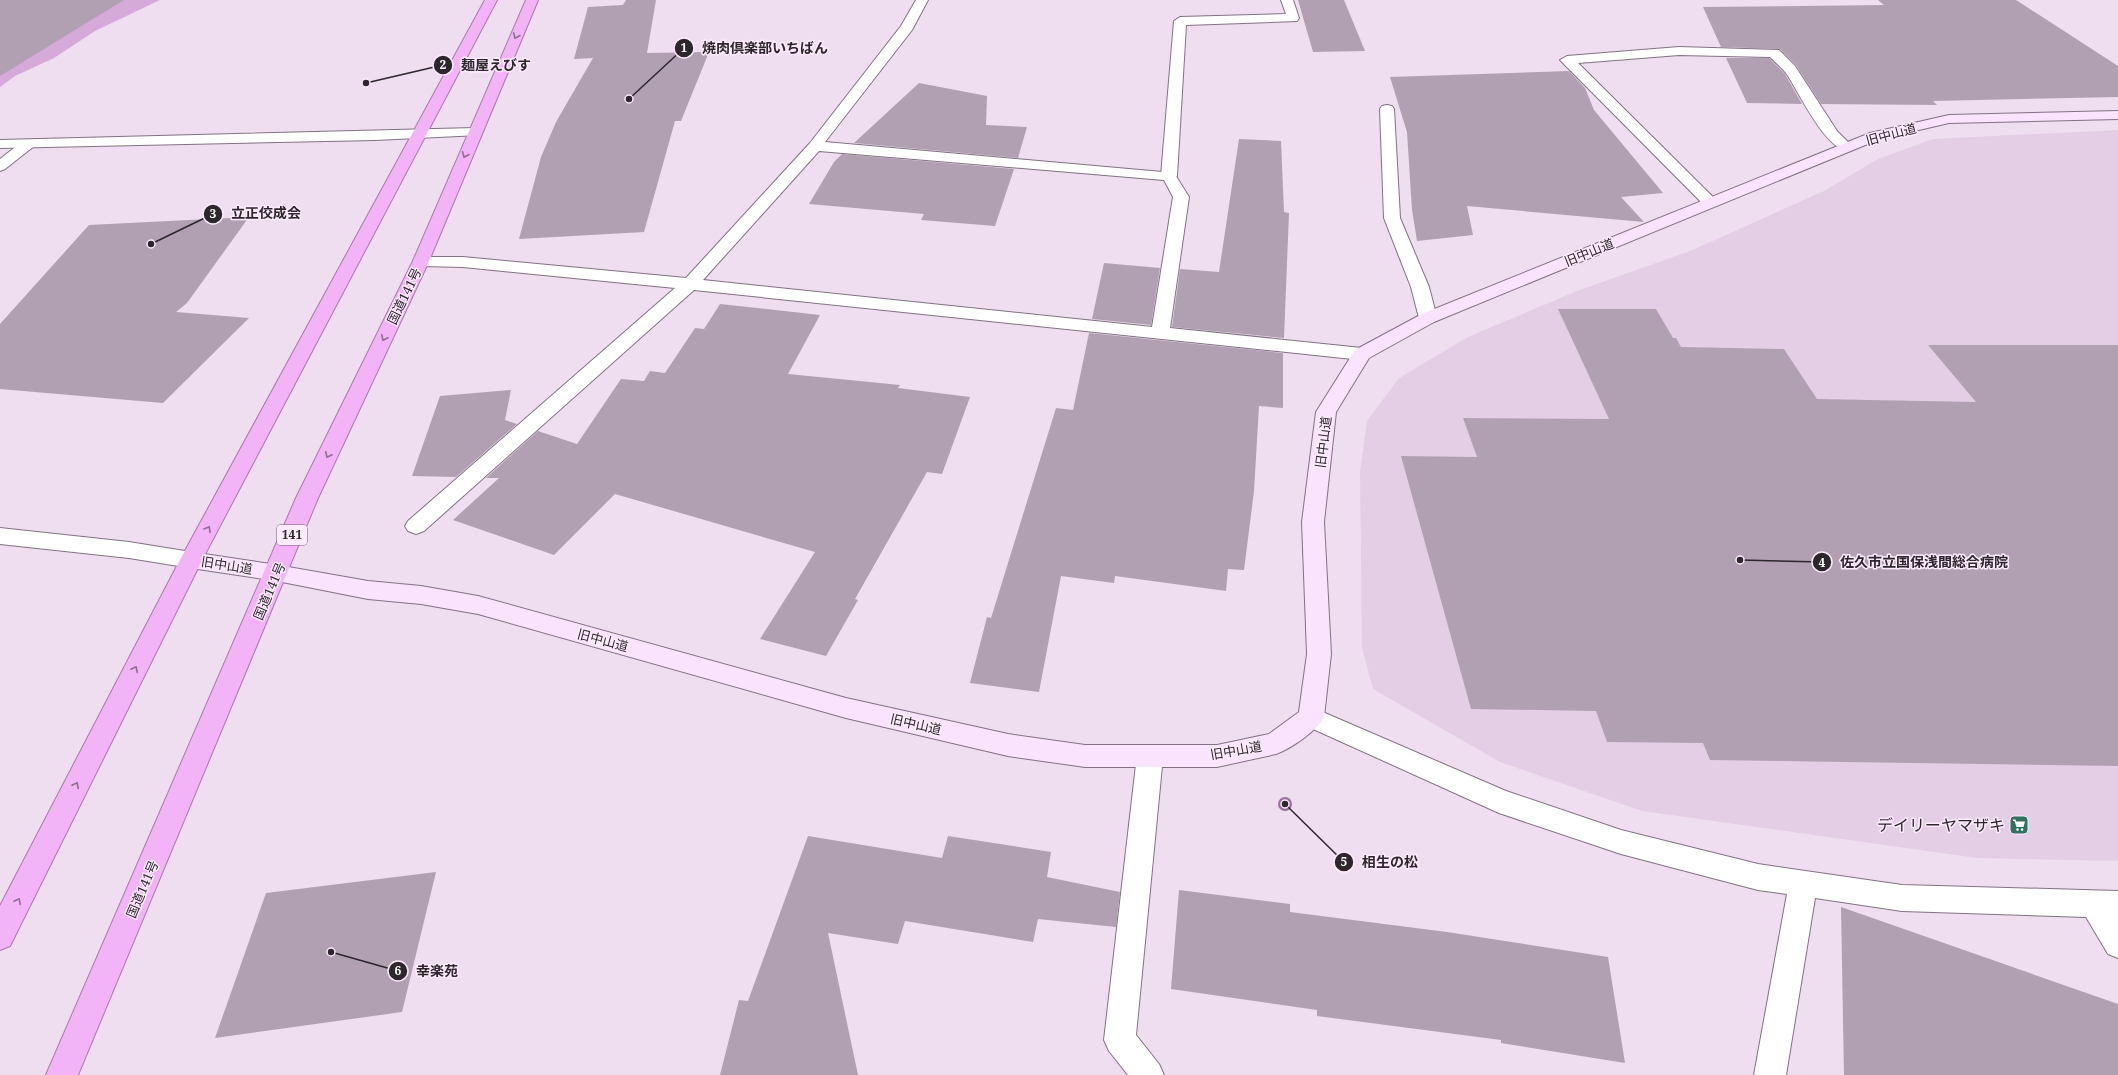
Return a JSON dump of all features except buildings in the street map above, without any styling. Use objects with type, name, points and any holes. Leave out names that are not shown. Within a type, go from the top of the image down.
[{"type":"highway","points":[[0,936],[191,560],[417,134],[491,0]]},
{"type":"highway","name":"国道141号","points":[[62,1075],[277,573],[307,498],[421,261],[532,0]]},
{"type":"main road","name":"旧中山道","points":[[191,560],[277,573],[368,590],[421,594],[478,605],[846,708],[1008,745],[1085,756],[1217,756],[1276,743],[1311,717],[1319,654],[1313,522],[1326,412],[1362,354],[1428,318],[1875,136],[1949,119],[2118,115]]},
{"type":"street","points":[[416,526],[690,284],[815,146],[907,27],[922,0]]},
{"type":"street","points":[[1160,333],[1180,197],[1169,176],[1180,21],[1293,18],[1287,0]]},
{"type":"street","points":[[1710,202],[1567,60],[1680,50],[1774,53],[1790,69],[1831,134],[1846,147]]},
{"type":"street","points":[[1387,109],[1392,218],[1420,287],[1428,318]]},
{"type":"street","points":[[0,144],[475,132]]},
{"type":"street","points":[[0,166],[28,144]]},
{"type":"street","points":[[815,146],[1169,176]]},
{"type":"street","points":[[421,261],[463,262],[690,284],[1362,354]]},
{"type":"street","name":"旧中山道","points":[[0,536],[129,550],[191,560]]},
{"type":"street","points":[[1311,717],[1499,801],[1621,842],[1758,877],[1902,898],[2106,903],[2118,944]]},
{"type":"street","points":[[1148,1075],[1120,1040],[1150,756]]},
{"type":"street","points":[[1770,1075],[1803,884]]},
{"type":"shaded area","points":[[0,0],[160,0],[95,31],[54,58],[15,76],[0,87]]},
{"type":"shaded area","points":[[2118,130],[2118,861],[1977,858],[1642,811],[1500,762],[1373,689],[1362,648],[1360,472],[1367,421],[1399,378],[1468,337],[1577,291],[1690,251],[1824,191],[1878,159],[1933,139]]},
{"type":"place","name":"麺屋えびす","points":[[366,83]]},
{"type":"place","name":"焼肉倶楽部いちばん","points":[[629,99]]},
{"type":"place","name":"立正佼成会","points":[[151,244]]},
{"type":"place","name":"佐久市立国保浅間総合病院","points":[[1740,560]]},
{"type":"place","name":"相生の松","points":[[1285,804]]},
{"type":"place","name":"デイリーヤマザキ","points":[[2019,825]]},
{"type":"place","name":"幸楽苑","points":[[331,952]]}]
